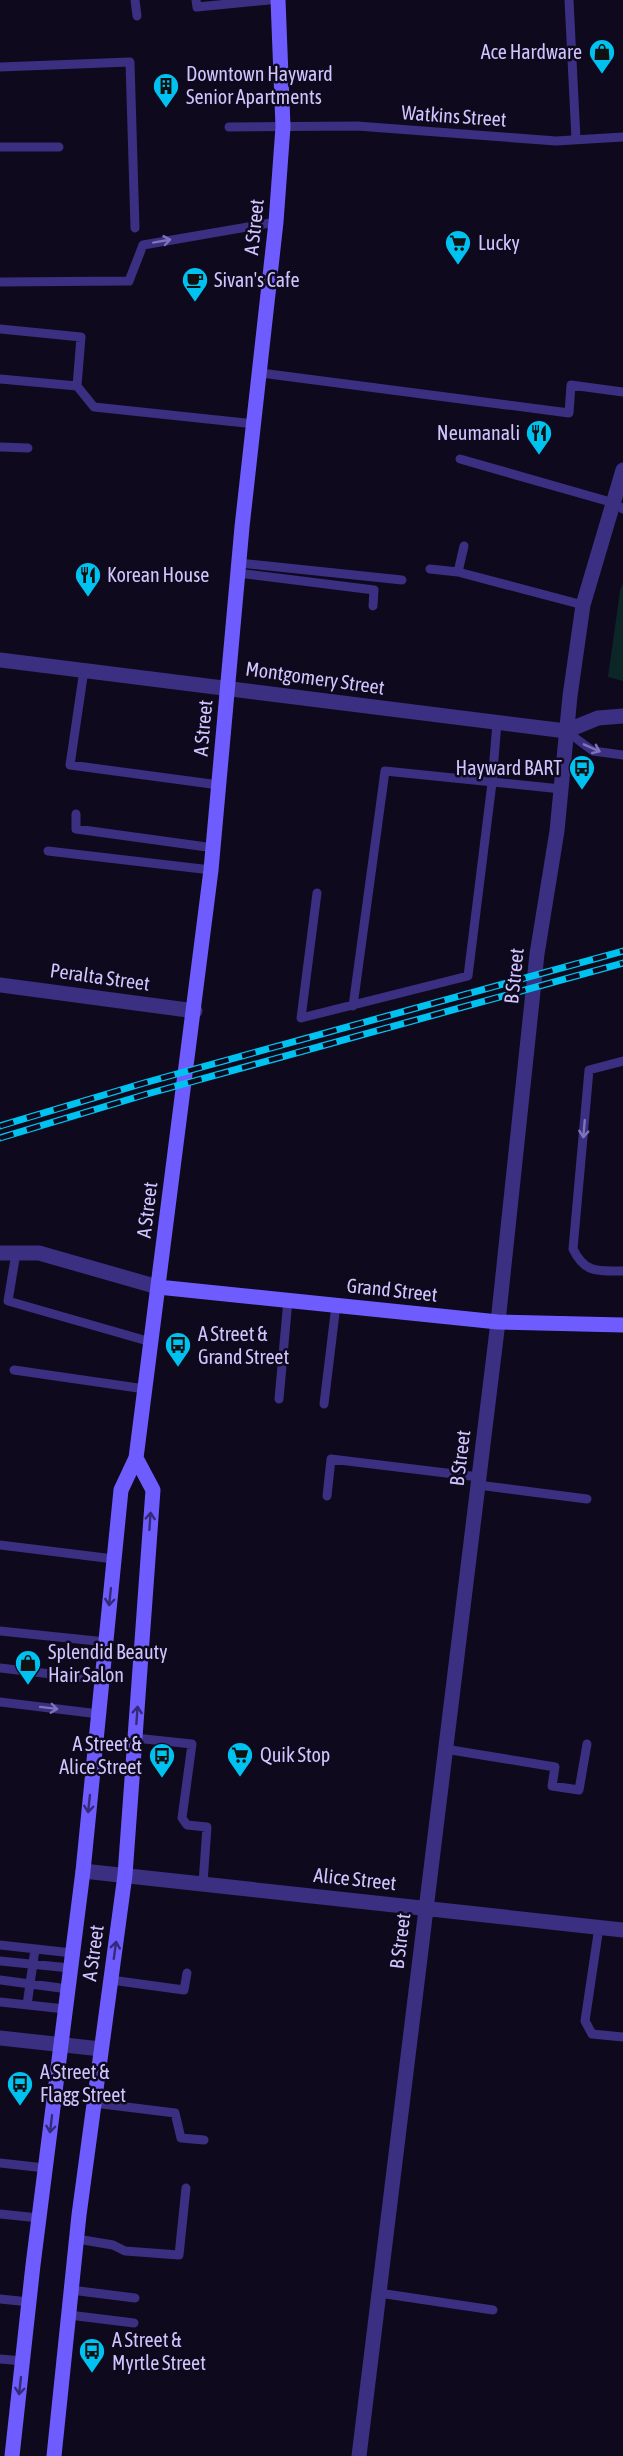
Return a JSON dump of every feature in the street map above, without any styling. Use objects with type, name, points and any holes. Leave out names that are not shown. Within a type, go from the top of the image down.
[{"type":"main road","name":"A Street","points":[[12,2456],[45,2168],[83,1871],[121,1490],[136,1458],[212,870],[238,568],[276,222],[283,127],[278,0]]},
{"type":"main road","name":"Grand Street","points":[[158,1287],[498,1322],[623,1325]]},
{"type":"main road","name":"A Street","points":[[54,2456],[77,2239],[125,1875],[153,1490],[136,1458]]},
{"type":"street","name":"B Street","points":[[359,2456],[479,1481],[537,954],[554,851],[566,731],[583,605],[618,506],[623,470]]},
{"type":"street","name":"Montgomery Street","points":[[0,660],[566,731],[598,718],[623,716]]},
{"type":"street","name":"Peralta Street","points":[[0,986],[195,1011]]},
{"type":"street","points":[[0,1253],[39,1253],[158,1287]]},
{"type":"street","name":"Alice Street","points":[[83,1871],[623,1930]]},
{"type":"street","points":[[0,2038],[102,2049]]},
{"type":"street","points":[[12,2456],[18,2456]]},
{"type":"lane","points":[[135,0],[137,16]]},
{"type":"lane","points":[[196,0],[197,7],[269,0]]},
{"type":"lane","points":[[569,0],[576,140]]},
{"type":"lane","points":[[0,67],[130,62],[136,128],[135,228]]},
{"type":"lane","name":"Watkins Street","points":[[229,127],[357,126],[556,141],[623,137]]},
{"type":"lane","points":[[0,147],[59,147]]},
{"type":"lane","points":[[0,282],[129,281],[143,245],[276,222]]},
{"type":"lane","points":[[0,329],[81,337],[76,386]]},
{"type":"lane","points":[[261,373],[568,413],[571,385],[623,392]]},
{"type":"lane","points":[[0,379],[76,386],[94,407],[255,424]]},
{"type":"lane","points":[[0,447],[28,448]]},
{"type":"lane","points":[[460,459],[618,506]]},
{"type":"lane","points":[[458,572],[464,546]]},
{"type":"lane","points":[[238,568],[402,580]]},
{"type":"lane","points":[[238,568],[374,590],[373,606]]},
{"type":"lane","points":[[430,569],[458,572],[583,605]]},
{"type":"lane","points":[[84,670],[70,765],[219,785]]},
{"type":"lane","points":[[317,893],[301,1018],[468,976],[492,783],[497,723]]},
{"type":"lane","points":[[566,731],[593,751],[623,755]]},
{"type":"lane","points":[[353,1006],[385,771],[561,789]]},
{"type":"lane","points":[[76,814],[76,829],[214,848]]},
{"type":"lane","points":[[48,851],[212,870]]},
{"type":"lane","points":[[620,1271],[591,1270],[579,1261],[573,1249],[589,1070],[623,1061]]},
{"type":"lane","points":[[16,1253],[8,1300],[151,1342]]},
{"type":"lane","points":[[279,1399],[288,1300]]},
{"type":"lane","points":[[324,1404],[336,1305]]},
{"type":"lane","points":[[14,1370],[145,1389]]},
{"type":"lane","points":[[327,1496],[331,1459],[587,1499]]},
{"type":"lane","points":[[0,1545],[114,1559]]},
{"type":"lane","points":[[0,1631],[106,1642]]},
{"type":"lane","points":[[0,1668],[102,1680]]},
{"type":"lane","points":[[0,1702],[99,1714]]},
{"type":"lane","points":[[135,1738],[192,1744],[182,1818],[187,1825],[207,1827],[203,1883]]},
{"type":"lane","points":[[445,1749],[555,1767],[552,1786],[579,1790],[587,1744]]},
{"type":"lane","points":[[599,1927],[585,2021],[592,2034],[623,2037]]},
{"type":"lane","points":[[0,1945],[35,1949],[71,1961]]},
{"type":"lane","points":[[27,2005],[35,1949]]},
{"type":"lane","points":[[0,1960],[33,1964],[71,1961]]},
{"type":"lane","points":[[111,1980],[184,1990],[187,1973]]},
{"type":"lane","points":[[0,1980],[68,1989]]},
{"type":"lane","points":[[0,2002],[65,2009]]},
{"type":"lane","points":[[94,2103],[175,2113],[181,2138],[204,2140]]},
{"type":"lane","points":[[0,2163],[45,2168]]},
{"type":"lane","points":[[77,2239],[113,2245],[125,2250],[179,2255],[186,2188]]},
{"type":"lane","points":[[0,2214],[39,2218]]},
{"type":"lane","points":[[71,2290],[135,2298]]},
{"type":"lane","points":[[379,2293],[493,2310]]},
{"type":"lane","points":[[0,2299],[29,2302]]},
{"type":"lane","points":[[69,2315],[134,2323]]},
{"type":"lane","points":[[0,2358],[23,2361]]},
{"type":"green space","points":[[623,583],[623,681],[608,677]]},
{"type":"railway","points":[[0,1126],[144,1083],[623,951]]},
{"type":"railway","points":[[0,1138],[147,1094],[623,963]]},
{"type":"place","name":"Ace Hardware","points":[[602,75]]},
{"type":"place","name":"Downtown Hayward Senior Apartments","points":[[166,109]]},
{"type":"place","name":"Lucky","points":[[458,266]]},
{"type":"place","name":"Sivan's Cafe","points":[[195,303]]},
{"type":"place","name":"Neumanali","points":[[539,456]]},
{"type":"place","name":"Korean House","points":[[88,598]]},
{"type":"place","name":"Hayward BART","points":[[582,791]]},
{"type":"place","name":"A Street & Grand Street","points":[[178,1368]]},
{"type":"place","name":"Splendid Beauty Hair Salon","points":[[28,1686]]},
{"type":"place","name":"Quik Stop","points":[[240,1778]]},
{"type":"place","name":"A Street & Alice Street","points":[[162,1779]]},
{"type":"place","name":"A Street & Flagg Street","points":[[20,2107]]},
{"type":"place","name":"A Street & Myrtle Street","points":[[92,2374]]}]
